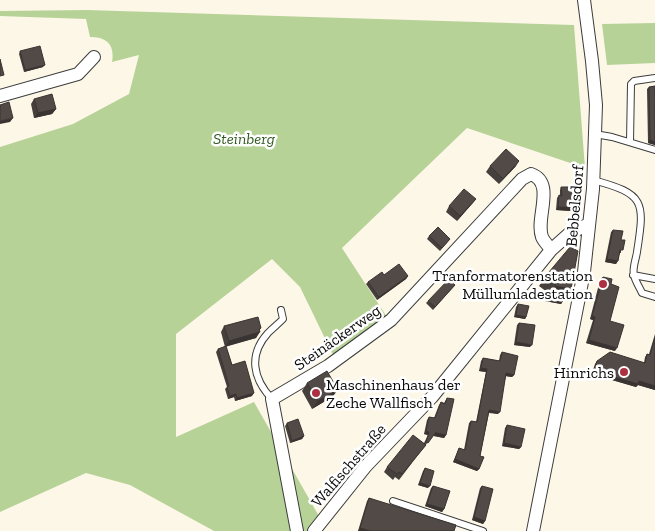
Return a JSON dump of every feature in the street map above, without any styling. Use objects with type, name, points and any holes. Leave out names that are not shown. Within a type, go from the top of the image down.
[{"type":"street","name":"Bebbelsdorf","points":[[534,531],[584,272],[589,224],[596,134],[596,105],[584,0]]},
{"type":"street","points":[[0,96],[78,74],[94,57]]},
{"type":"street","name":"Steinäckerweg","points":[[272,399],[328,366],[391,320],[522,179],[531,174],[537,176],[542,182],[544,197],[540,223],[542,237],[552,250]]},
{"type":"street","name":"Walfischstraße","points":[[314,531],[366,466],[432,397],[552,250],[570,232],[589,224]]},
{"type":"street","points":[[272,399],[297,531]]},
{"type":"lane","points":[[630,142],[631,84],[634,81],[655,78]]},
{"type":"lane","points":[[596,134],[655,150]]},
{"type":"lane","points":[[593,180],[624,189],[637,201],[642,221],[633,275],[642,293],[655,297]]},
{"type":"lane","points":[[633,275],[655,279]]},
{"type":"lane","points":[[272,399],[259,383],[255,369],[255,359],[264,339],[282,319],[282,310]]},
{"type":"lane","points":[[393,500],[483,531]]},
{"type":"green space","name":"Steinberg","points":[[87,10],[574,25],[585,168],[467,128],[342,248],[387,317],[334,357],[300,287],[272,259],[176,334],[176,437],[254,402],[320,518],[309,531],[214,531],[130,485],[86,473],[0,512],[0,147],[73,124],[129,94],[139,55],[112,62],[111,47],[105,40],[90,37],[86,19],[0,16],[0,11]]},
{"type":"green space","points":[[655,23],[655,63],[607,65],[602,24]]},
{"type":"building","points":[[40,46],[45,65],[25,70],[20,51]]},
{"type":"building","points":[[0,59],[4,75],[0,76]]},
{"type":"building","points":[[655,86],[655,142],[650,140],[649,87]]},
{"type":"building","points":[[52,94],[56,109],[38,113],[34,99]]},
{"type":"building","points":[[9,102],[13,118],[0,121],[0,105]]},
{"type":"building","points":[[506,149],[519,161],[503,179],[490,166]]},
{"type":"building","points":[[561,187],[574,187],[573,208],[558,207],[559,195],[562,196]]},
{"type":"building","points":[[464,189],[476,199],[460,216],[449,206]]},
{"type":"building","points":[[438,227],[450,239],[442,248],[429,236]]},
{"type":"building","points":[[613,230],[623,231],[621,240],[625,240],[623,250],[620,250],[618,261],[607,259]]},
{"type":"building","points":[[570,247],[578,251],[571,289],[555,286],[557,278],[549,272]]},
{"type":"building","points":[[399,264],[408,276],[379,297],[368,282],[382,272],[384,275]]},
{"type":"building","points":[[603,277],[612,279],[611,284],[619,287],[610,321],[624,325],[617,348],[589,340],[595,317],[592,316]]},
{"type":"building","points":[[449,279],[455,285],[435,307],[428,301]]},
{"type":"building","points":[[518,304],[529,306],[526,317],[516,315]]},
{"type":"building","points":[[258,317],[261,328],[259,329],[260,332],[229,341],[224,326]]},
{"type":"building","points":[[519,323],[535,325],[532,345],[516,342]]},
{"type":"building","points":[[655,337],[655,386],[639,381],[638,384],[597,372],[595,367],[597,361],[610,352],[645,363],[647,354],[650,355]]},
{"type":"building","points":[[226,346],[232,365],[245,361],[254,393],[237,398],[236,394],[230,396],[227,387],[229,386],[218,349]]},
{"type":"building","points":[[502,352],[518,356],[514,375],[506,373],[500,412],[489,410],[480,456],[484,457],[479,469],[455,459],[459,448],[465,450],[471,421],[477,422],[487,369],[481,368],[483,358],[500,361]]},
{"type":"building","points":[[327,371],[338,390],[318,401],[307,383]]},
{"type":"building","points":[[447,398],[454,399],[446,435],[436,432],[428,443],[426,442],[429,432],[426,431],[429,417],[435,418],[441,402],[445,404]]},
{"type":"building","points":[[298,419],[304,436],[292,441],[287,423]]},
{"type":"building","points":[[507,425],[525,429],[521,447],[504,443]]},
{"type":"building","points":[[413,435],[426,445],[402,474],[399,472],[397,474],[387,467]]},
{"type":"building","points":[[425,468],[434,471],[430,486],[420,483]]},
{"type":"building","points":[[433,486],[450,491],[444,509],[427,504]]},
{"type":"building","points":[[482,486],[493,489],[485,521],[474,517]]},
{"type":"building","points":[[369,498],[456,525],[454,531],[370,531],[360,528]]},
{"type":"place","name":"Tranformatorenstation Müllumladestation","points":[[603,284]]},
{"type":"place","name":"Hinrichs","points":[[624,372]]},
{"type":"place","name":"Maschinenhaus der Zeche Wallfisch","points":[[316,393]]}]
